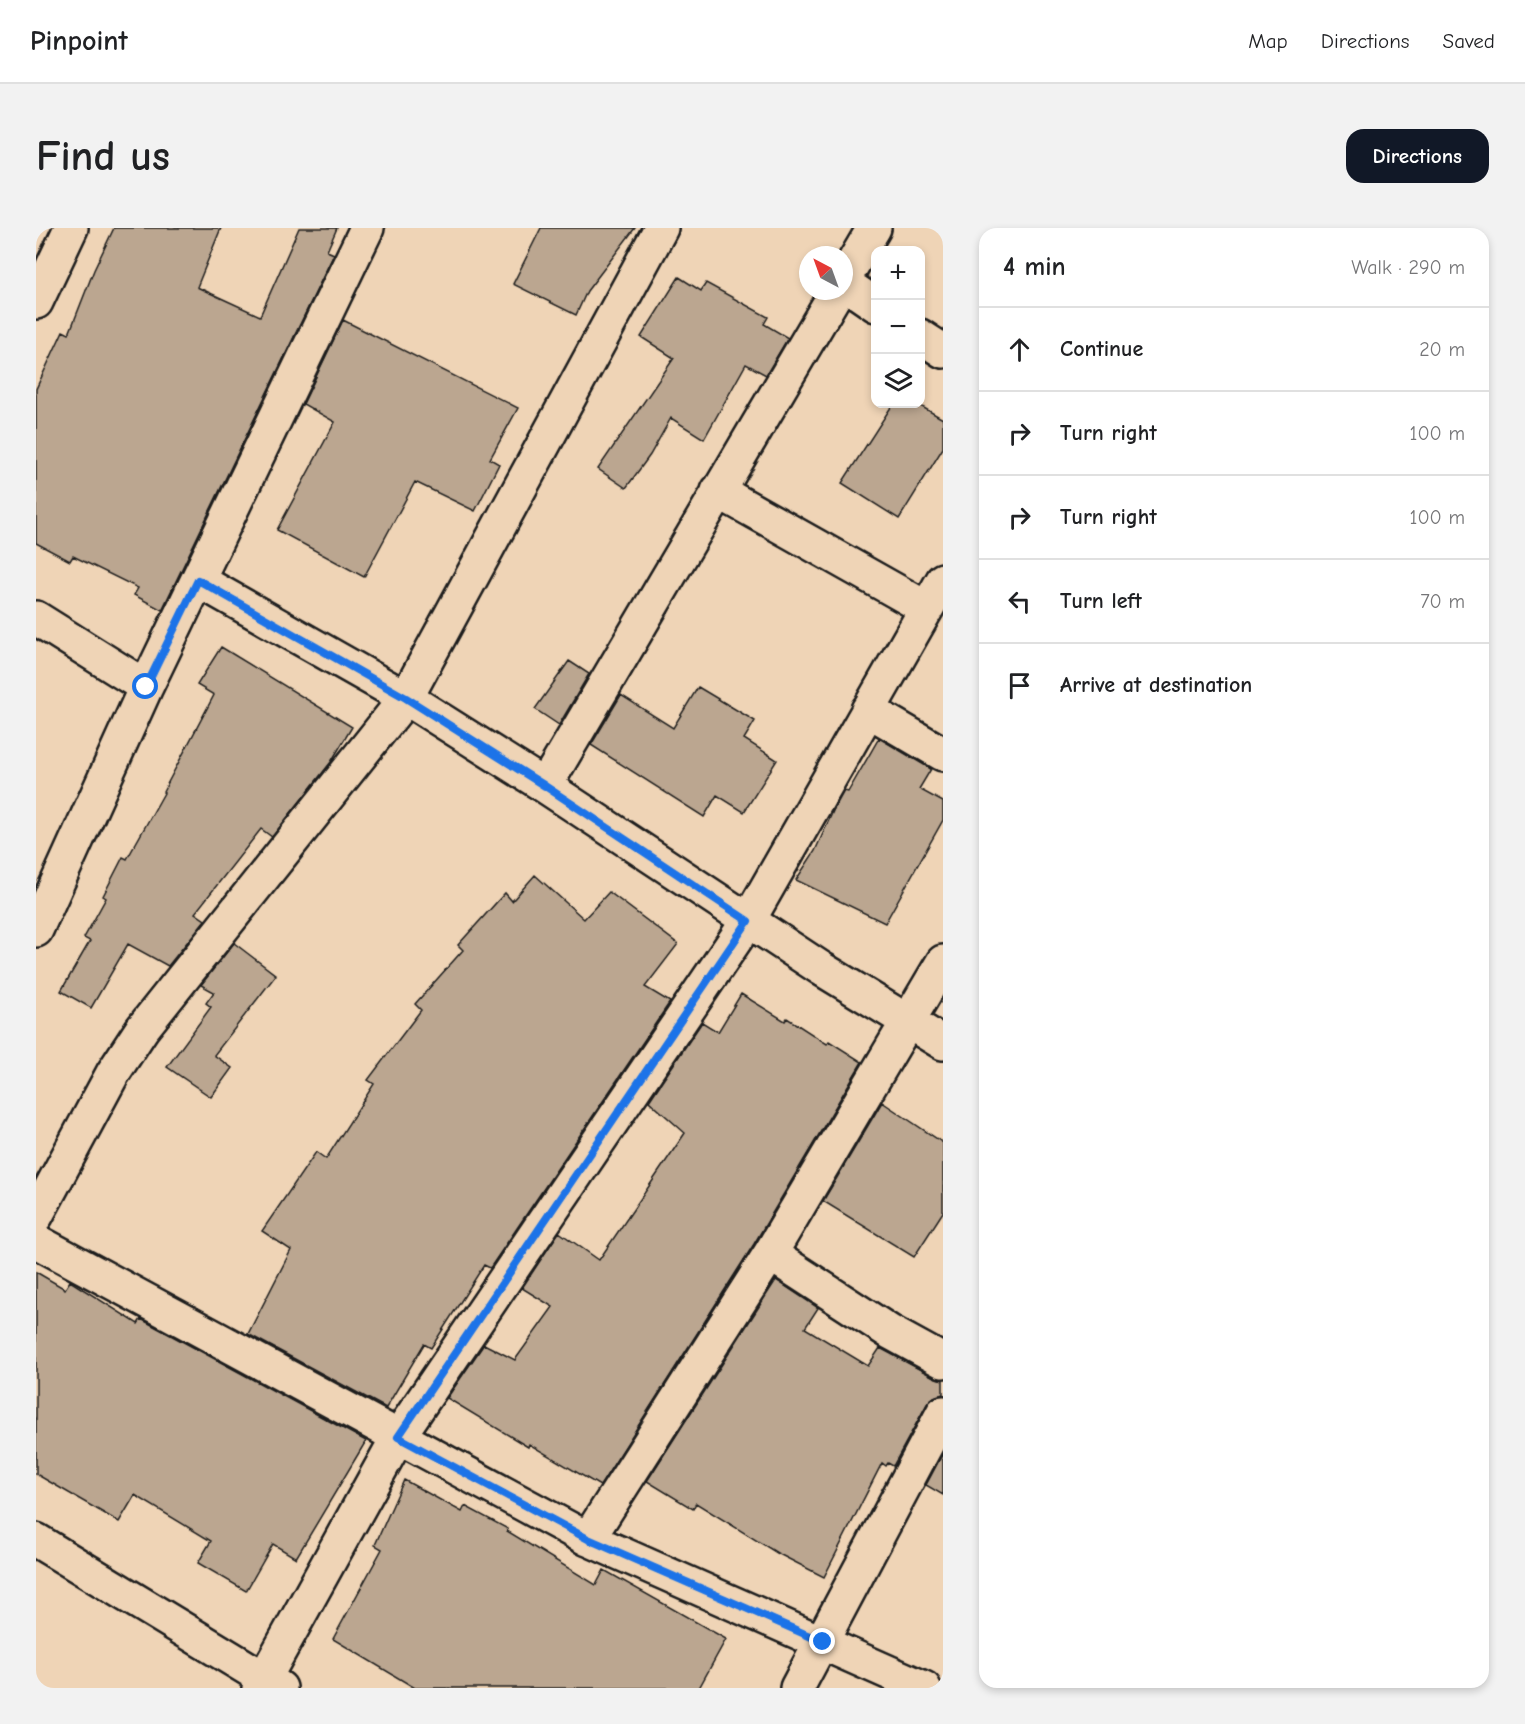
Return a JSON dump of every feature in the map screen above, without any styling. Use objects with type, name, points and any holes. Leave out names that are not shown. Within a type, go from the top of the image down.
[{"type":"street","points":[[36,302],[71,228]]},
{"type":"street","points":[[36,930],[146,687],[367,228]]},
{"type":"street","points":[[36,1216],[112,1073],[142,1029],[406,698],[661,228]]},
{"type":"street","points":[[853,265],[874,228]]},
{"type":"street","points":[[853,288],[871,301]]},
{"type":"street","points":[[545,786],[832,300]]},
{"type":"street","points":[[925,339],[943,351]]},
{"type":"street","points":[[718,491],[926,608]]},
{"type":"street","points":[[198,580],[406,698],[545,786],[748,921],[943,1044]]},
{"type":"street","points":[[36,1540],[268,1685],[398,1437],[748,921],[943,580]]},
{"type":"street","points":[[36,618],[146,687]]},
{"type":"street","points":[[868,710],[943,754]]},
{"type":"street","points":[[588,1539],[770,1254],[943,962]]},
{"type":"street","points":[[36,1241],[588,1539],[924,1688]]},
{"type":"street","points":[[770,1254],[890,1332],[943,1361]]},
{"type":"street","points":[[797,1688],[943,1413]]},
{"type":"building","points":[[114,228],[221,228],[197,287],[260,316],[299,228],[337,228],[327,251],[334,254],[162,610],[134,595],[138,588],[73,556],[70,561],[36,543],[36,389],[63,331],[69,334],[94,270]]},
{"type":"building","points":[[541,228],[635,228],[587,291],[576,315],[513,284]]},
{"type":"building","points":[[679,277],[701,291],[706,283],[768,317],[764,324],[788,338],[766,375],[746,364],[704,439],[671,418],[650,455],[626,488],[598,469],[674,358],[641,337]]},
{"type":"building","points":[[343,320],[518,408],[490,459],[499,464],[475,511],[415,482],[364,577],[277,530],[335,422],[303,404]]},
{"type":"building","points":[[890,408],[924,408],[943,419],[943,448],[899,519],[842,483]]},
{"type":"building","points":[[221,647],[352,727],[331,762],[272,837],[261,829],[195,913],[205,920],[168,966],[128,944],[91,1008],[61,991],[90,941],[84,938],[106,898],[103,896],[123,857],[127,859],[214,695],[197,685]]},
{"type":"building","points":[[569,661],[589,674],[559,725],[535,709]]},
{"type":"building","points":[[698,687],[755,721],[744,739],[777,760],[744,812],[717,795],[704,817],[591,745],[621,695],[673,728]]},
{"type":"building","points":[[879,738],[931,769],[919,789],[943,802],[943,820],[885,923],[796,880],[815,851],[844,791],[848,792]]},
{"type":"building","points":[[535,875],[584,919],[609,892],[678,944],[645,987],[670,1002],[490,1268],[484,1265],[431,1348],[424,1344],[386,1408],[248,1334],[291,1250],[262,1231],[316,1152],[326,1159],[374,1084],[368,1080],[421,1010],[415,1004],[463,950],[458,945],[505,893],[512,901]]},
{"type":"building","points":[[234,943],[276,975],[214,1055],[232,1068],[211,1097],[167,1067],[211,1007],[206,1003],[214,992],[201,985]]},
{"type":"building","points":[[741,994],[785,1021],[787,1018],[827,1044],[829,1041],[862,1062],[754,1244],[600,1486],[529,1444],[528,1447],[447,1398],[484,1344],[515,1360],[553,1307],[522,1288],[559,1232],[599,1260],[685,1133],[649,1101],[702,1022],[718,1032]]},
{"type":"building","points":[[882,1102],[943,1143],[943,1212],[914,1257],[823,1201]]},
{"type":"building","points":[[36,1272],[65,1289],[70,1281],[138,1324],[141,1319],[366,1441],[296,1558],[273,1544],[246,1591],[198,1563],[211,1541],[135,1495],[119,1522],[36,1474]]},
{"type":"building","points":[[776,1280],[818,1308],[805,1328],[868,1366],[880,1348],[943,1380],[943,1394],[934,1397],[927,1404],[893,1466],[888,1463],[886,1466],[882,1463],[824,1577],[777,1553],[696,1503],[693,1509],[647,1481]]},
{"type":"building","points":[[943,1453],[943,1495],[926,1485]]},
{"type":"building","points":[[404,1480],[462,1512],[465,1506],[508,1529],[507,1531],[596,1585],[604,1570],[726,1639],[699,1688],[415,1688],[333,1639],[382,1549],[375,1545]]},
{"type":"route","points":[[146,687],[198,580],[406,698],[545,786],[748,921],[398,1437],[588,1539],[823,1642]]}]
